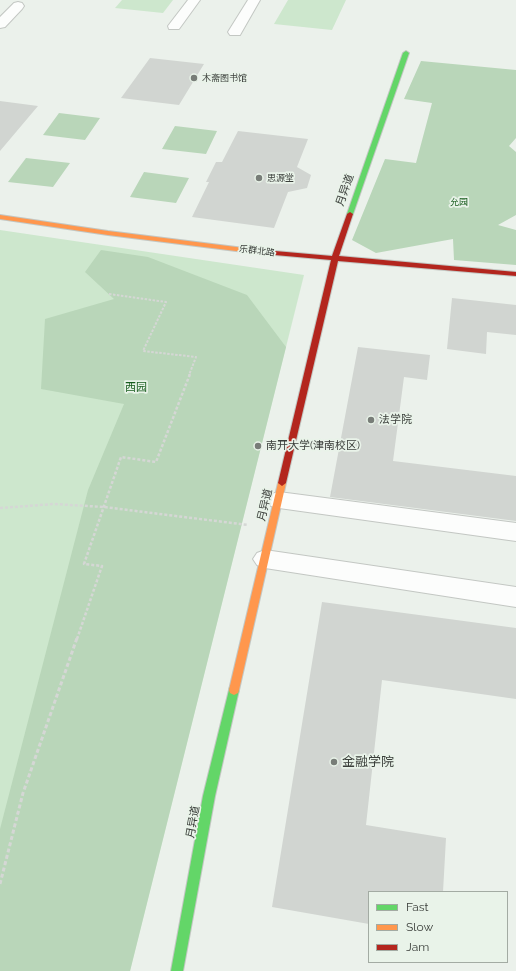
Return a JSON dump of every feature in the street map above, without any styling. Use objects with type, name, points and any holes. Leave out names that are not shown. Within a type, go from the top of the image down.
[{"type":"street","points":[[174,26],[194,0]]},
{"type":"street","points":[[235,32],[254,0]]},
{"type":"street","points":[[0,24],[18,6]]},
{"type":"street","name":"月异道","points":[[177,971],[209,796],[335,258],[406,53]]},
{"type":"street","name":"乐群北路","points":[[0,217],[116,234],[275,254],[516,274]]},
{"type":"street","points":[[279,500],[516,532]]},
{"type":"street","points":[[265,558],[516,597]]},
{"type":"path","points":[[0,884],[23,793],[102,566],[84,564],[122,458],[156,462],[196,357],[143,351],[166,302],[109,294]]},
{"type":"path","points":[[0,508],[54,504],[104,507],[272,527]]},
{"type":"green space","points":[[122,0],[173,0],[163,13],[115,8]]},
{"type":"green space","points":[[288,0],[346,0],[332,30],[274,24]]},
{"type":"green space","name":"允园","points":[[421,61],[516,70],[516,138],[509,146],[516,152],[516,215],[498,225],[516,230],[516,265],[454,260],[453,239],[376,253],[352,240],[385,159],[416,163],[432,103],[404,99]]},
{"type":"green space","points":[[59,113],[100,118],[85,140],[43,135]]},
{"type":"green space","points":[[175,126],[217,131],[206,154],[162,149]]},
{"type":"green space","points":[[26,158],[70,163],[53,187],[8,182]]},
{"type":"green space","points":[[144,172],[189,178],[176,203],[130,197]]},
{"type":"green space","name":"西园","points":[[0,230],[304,275],[130,971],[0,971]]},
{"type":"green space","name":"西园","points":[[101,250],[148,257],[247,295],[286,347],[130,971],[0,971],[0,829],[88,490],[124,404],[41,389],[45,319],[114,299],[85,272]]},
{"type":"building","points":[[150,58],[204,64],[179,105],[121,98]]},
{"type":"building","points":[[0,101],[38,106],[0,151]]},
{"type":"building","name":"思源堂","points":[[238,131],[308,139],[297,167],[311,175],[307,188],[288,192],[274,228],[192,217],[209,182],[206,182],[216,162],[222,162]]},
{"type":"building","points":[[452,298],[516,305],[516,335],[487,332],[486,354],[447,349]]},
{"type":"building","name":"法学院","points":[[358,347],[430,355],[427,380],[404,377],[393,461],[516,476],[516,521],[330,497]]},
{"type":"building","name":"金融学院","points":[[322,602],[516,628],[516,699],[382,680],[366,825],[446,838],[443,891],[368,891],[368,924],[272,907]]},
{"type":"traffic: fast","points":[[350,214],[406,53]]},
{"type":"traffic: fast","points":[[177,971],[209,796],[234,690]]},
{"type":"traffic: slow","points":[[0,217],[108,233],[252,251]]},
{"type":"traffic: slow","points":[[234,690],[282,483]]},
{"type":"traffic: jam","points":[[282,483],[335,258],[350,214]]},
{"type":"traffic: jam","points":[[252,251],[516,274]]},
{"type":"place","name":"木斋图书馆","points":[[194,78]]},
{"type":"place","name":"思源堂","points":[[259,178]]},
{"type":"place","name":"法学院","points":[[371,420]]},
{"type":"place","name":"南开大学(津南校区)","points":[[258,446]]},
{"type":"place","name":"金融学院","points":[[334,762]]}]
